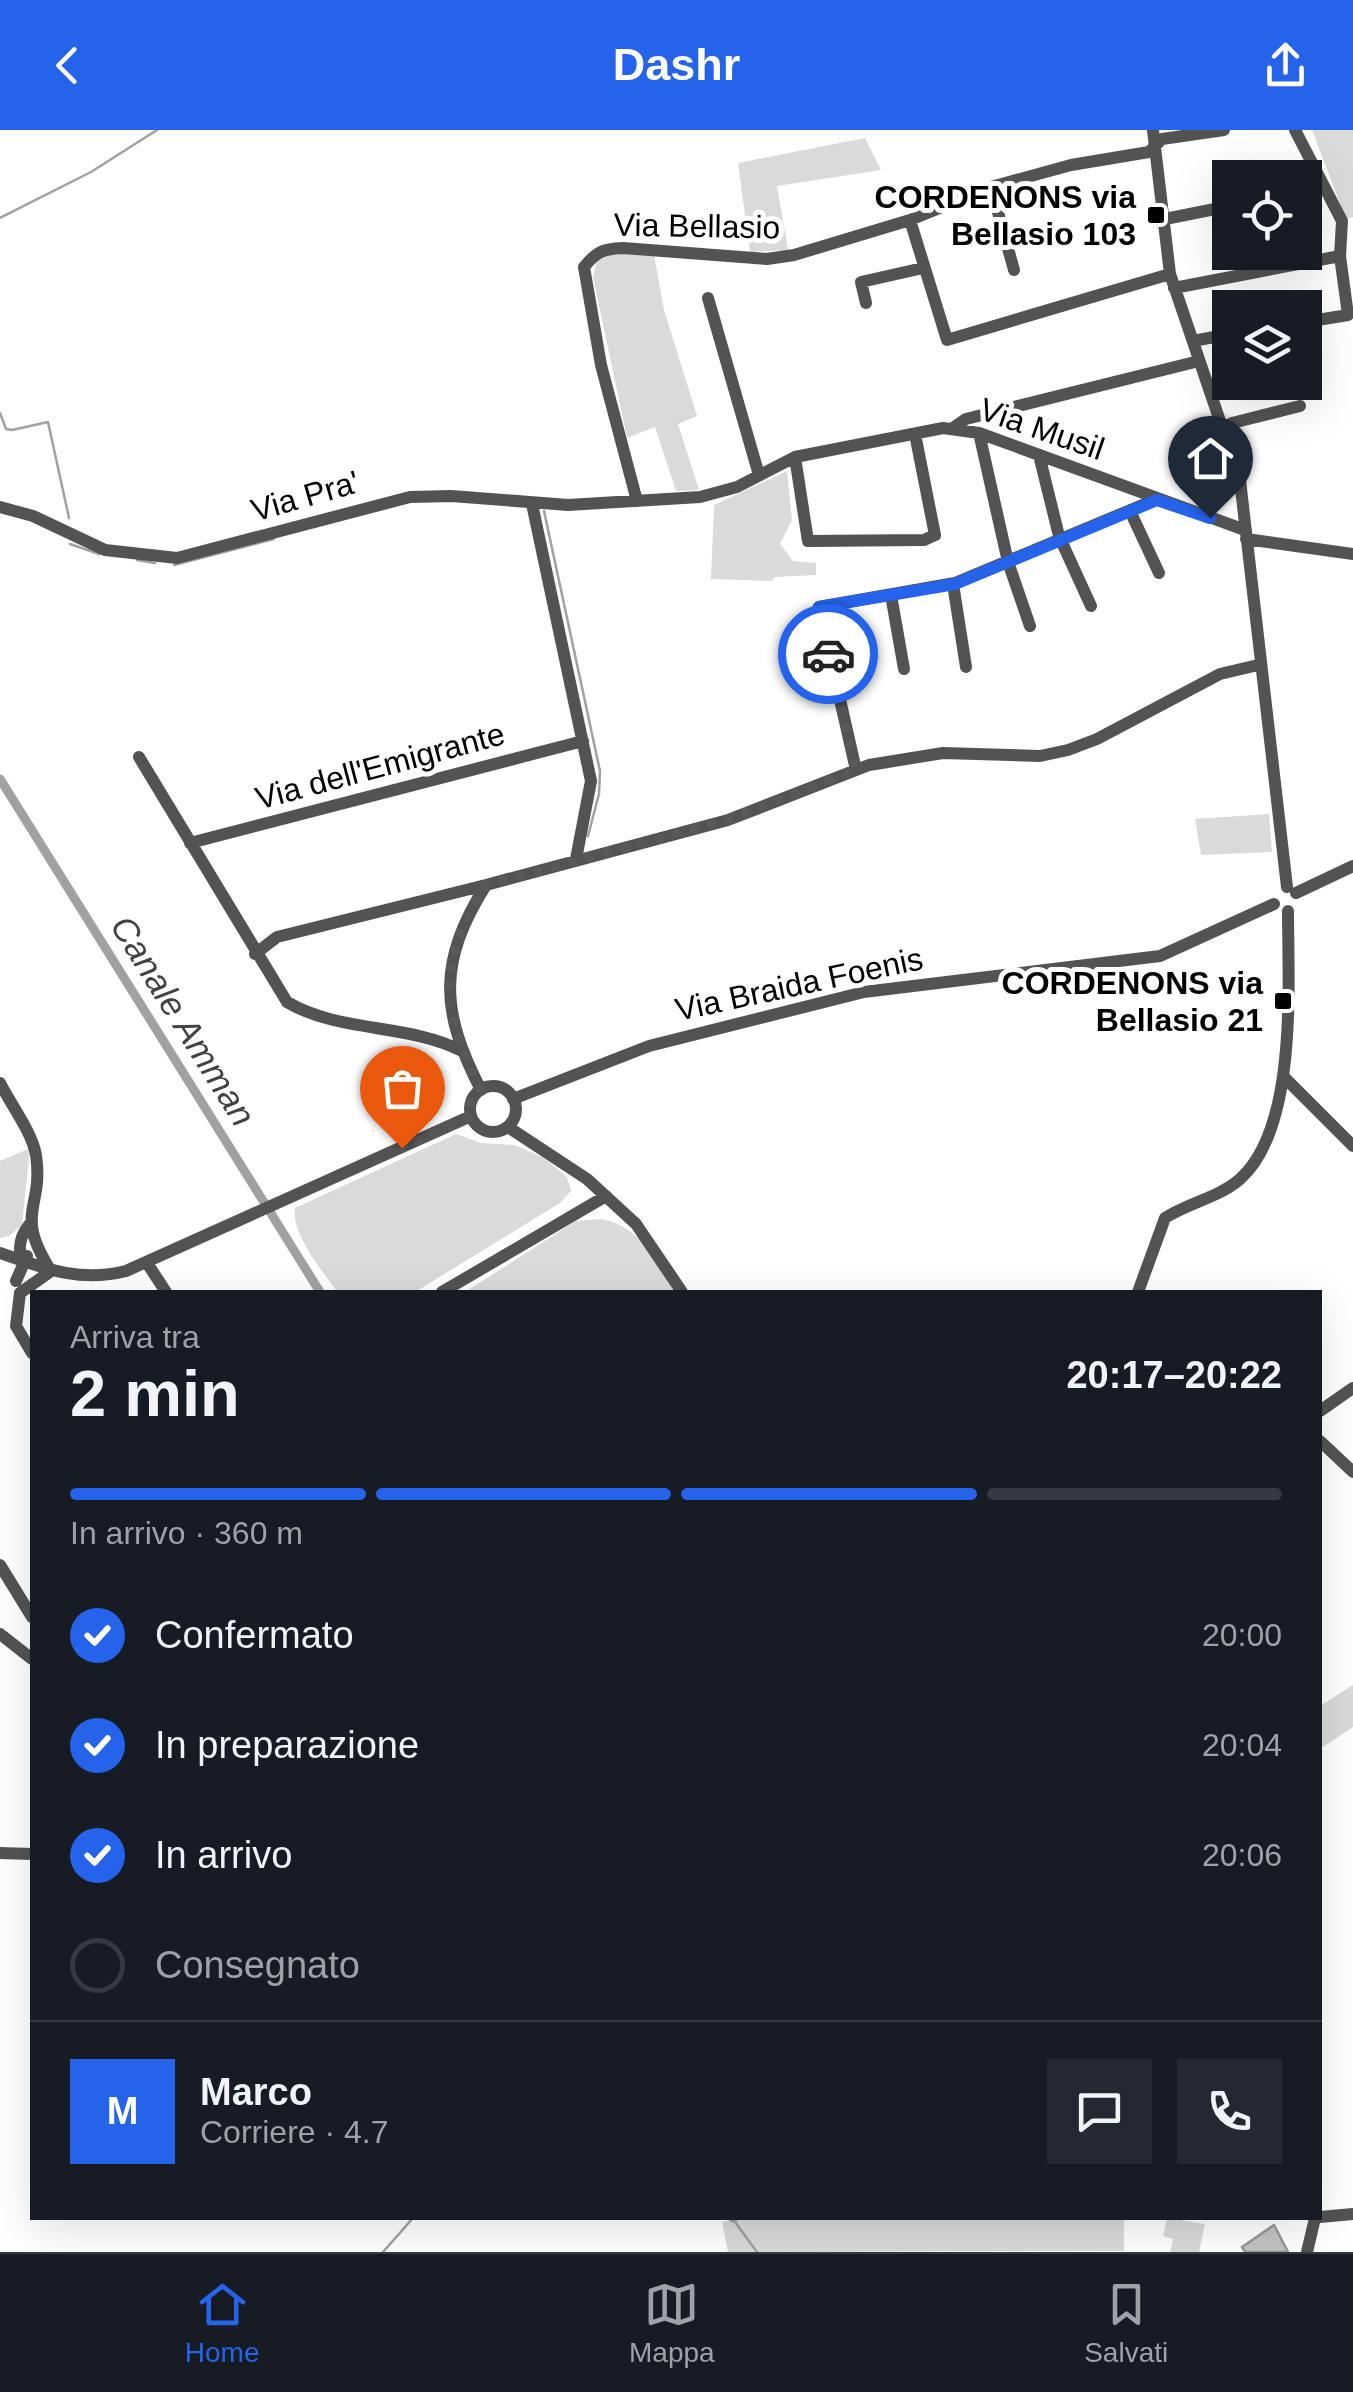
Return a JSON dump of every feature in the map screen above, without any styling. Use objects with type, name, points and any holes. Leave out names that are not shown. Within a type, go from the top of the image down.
[{"type":"street","name":"Via Bellasio","points":[[637,501],[601,365],[584,267],[604,248],[767,259],[910,220],[991,187],[1075,164],[1149,152],[1155,137],[1224,130]]},
{"type":"street","points":[[1294,130],[1342,221],[1340,256],[1348,315],[1322,319]]},
{"type":"street","points":[[1139,1290],[1165,1218],[1229,1186],[1253,1164],[1278,1108],[1285,1078],[1288,910],[1297,902],[1291,890],[1258,665],[1240,480],[1172,281],[1155,137]]},
{"type":"street","points":[[991,187],[1014,270]]},
{"type":"street","points":[[1165,219],[1212,210]]},
{"type":"street","points":[[910,220],[947,340],[1172,281],[1340,256]]},
{"type":"street","points":[[866,303],[861,282],[923,268]]},
{"type":"street","points":[[708,298],[759,474]]},
{"type":"street","points":[[1193,340],[1212,337]]},
{"type":"street","points":[[952,428],[966,419],[1199,361]]},
{"type":"street","points":[[1224,428],[1232,422],[1300,406]]},
{"type":"street","name":"Via Musil","points":[[637,501],[715,494],[796,457],[952,428],[979,433],[1245,534]]},
{"type":"street","points":[[979,433],[1008,562],[1030,626]]},
{"type":"street","points":[[796,457],[808,541],[924,540],[935,535],[915,434]]},
{"type":"street","points":[[1039,455],[1061,540],[1090,606]]},
{"type":"street","name":"Via Pra'","points":[[0,507],[33,516],[104,550],[176,558],[410,498],[451,496],[532,504],[637,501]]},
{"type":"street","points":[[856,770],[819,607],[952,584],[1157,500]]},
{"type":"street","points":[[532,504],[591,781],[576,859]]},
{"type":"street","points":[[1130,511],[1159,573]]},
{"type":"street","points":[[1245,534],[1353,554]]},
{"type":"street","points":[[952,584],[966,667]]},
{"type":"street","points":[[890,595],[904,669]]},
{"type":"street","points":[[255,954],[277,937],[728,820],[856,770],[944,753],[1040,756],[1068,750],[1097,739],[1220,674],[1258,665]]},
{"type":"street","name":"Via dell'Emigrante","points":[[190,844],[583,742]]},
{"type":"street","points":[[139,757],[287,1002],[306,1014],[435,1038],[462,1052]]},
{"type":"street","points":[[1288,910],[1274,904],[1275,892],[1291,890],[1353,866]]},
{"type":"street","points":[[481,1090],[462,1052],[447,982],[462,922],[486,885]]},
{"type":"street","name":"Via Braida Foenis","points":[[513,1099],[649,1046],[864,992],[1160,956],[1274,904]]},
{"type":"street","points":[[1285,1078],[1353,1146]]},
{"type":"street","points":[[0,1083],[35,1149],[22,1261],[29,1272],[22,1286],[16,1326],[30,1350]]},
{"type":"street","points":[[502,1088],[513,1099],[516,1112],[508,1126],[488,1132],[478,1127],[471,1116],[471,1101],[481,1090],[502,1088]]},
{"type":"street","points":[[0,1253],[52,1271],[96,1277],[147,1263],[471,1116]]},
{"type":"street","points":[[508,1126],[587,1179],[636,1224],[681,1290]]},
{"type":"street","points":[[445,1290],[606,1196]]},
{"type":"street","points":[[25,1230],[52,1271]]},
{"type":"street","points":[[0,1253],[25,1230]]},
{"type":"street","points":[[22,1261],[34,1244]]},
{"type":"street","points":[[0,1253],[22,1286]]},
{"type":"street","points":[[147,1263],[165,1290]]},
{"type":"street","points":[[22,1286],[52,1271]]},
{"type":"street","points":[[1322,1410],[1353,1388]]},
{"type":"street","points":[[1322,1443],[1353,1472]]},
{"type":"street","points":[[0,1565],[30,1613]]},
{"type":"street","points":[[0,1634],[30,1657]]},
{"type":"street","points":[[0,1853],[30,1854]]},
{"type":"street","points":[[1322,2217],[1353,2214]]},
{"type":"street","points":[[1307,2252],[1316,2220]]},
{"type":"shaded area","points":[[1312,130],[1353,130],[1353,217],[1346,219]]},
{"type":"shaded area","points":[[865,138],[881,170],[777,186],[788,250],[750,252],[738,163]]},
{"type":"shaded area","points":[[654,255],[664,310],[697,416],[678,424],[699,490],[676,491],[655,427],[627,438],[593,277],[598,256]]},
{"type":"shaded area","points":[[787,471],[792,520],[780,544],[793,561],[816,563],[816,575],[776,577],[771,581],[711,579],[714,505]]},
{"type":"shaded area","points":[[1269,814],[1272,852],[1201,855],[1195,819]]},
{"type":"shaded area","points":[[456,1134],[481,1143],[515,1145],[544,1158],[567,1177],[571,1191],[560,1203],[418,1290],[336,1290],[303,1240],[295,1208]]},
{"type":"shaded area","points":[[30,1148],[22,1225],[0,1238],[0,1161]]},
{"type":"shaded area","points":[[600,1219],[625,1228],[656,1257],[679,1290],[468,1290],[576,1221]]},
{"type":"shaded area","points":[[1353,1685],[1353,1727],[1322,1748],[1322,1705]]},
{"type":"shaded area","points":[[1124,2220],[1124,2251],[728,2252],[722,2222]]},
{"type":"shaded area","points":[[1167,2220],[1205,2224],[1199,2252],[1170,2252],[1173,2239],[1163,2236]]},
{"type":"building","points":[[1274,2225],[1288,2252],[1245,2252],[1242,2247]]},
{"type":"waterway","points":[[0,218],[91,172],[157,130]]},
{"type":"waterway","points":[[0,413],[6,429],[48,422],[69,518]]},
{"type":"waterway","points":[[544,511],[600,771],[599,794],[588,836]]},
{"type":"waterway","points":[[174,565],[274,539]]},
{"type":"waterway","points":[[70,544],[99,554]]},
{"type":"waterway","points":[[137,560],[155,563]]},
{"type":"waterway","name":"Canale Amman","points":[[0,779],[319,1290]]},
{"type":"waterway","points":[[383,2252],[411,2220]]},
{"type":"waterway","points":[[733,2220],[757,2252]]},
{"type":"way so far","points":[[402,1148],[471,1116],[471,1101],[481,1090],[462,1052],[447,982],[462,922],[486,885],[728,820],[856,770],[828,654]]},
{"type":"place","name":"CORDENONS via Bellasio 103","points":[[1156,215]]},
{"type":"place","name":"CORDENONS via Bellasio 21","points":[[1283,1001]]},
{"type":"route","points":[[828,654],[817,613],[819,607],[955,584],[1157,500],[1210,518]]}]
